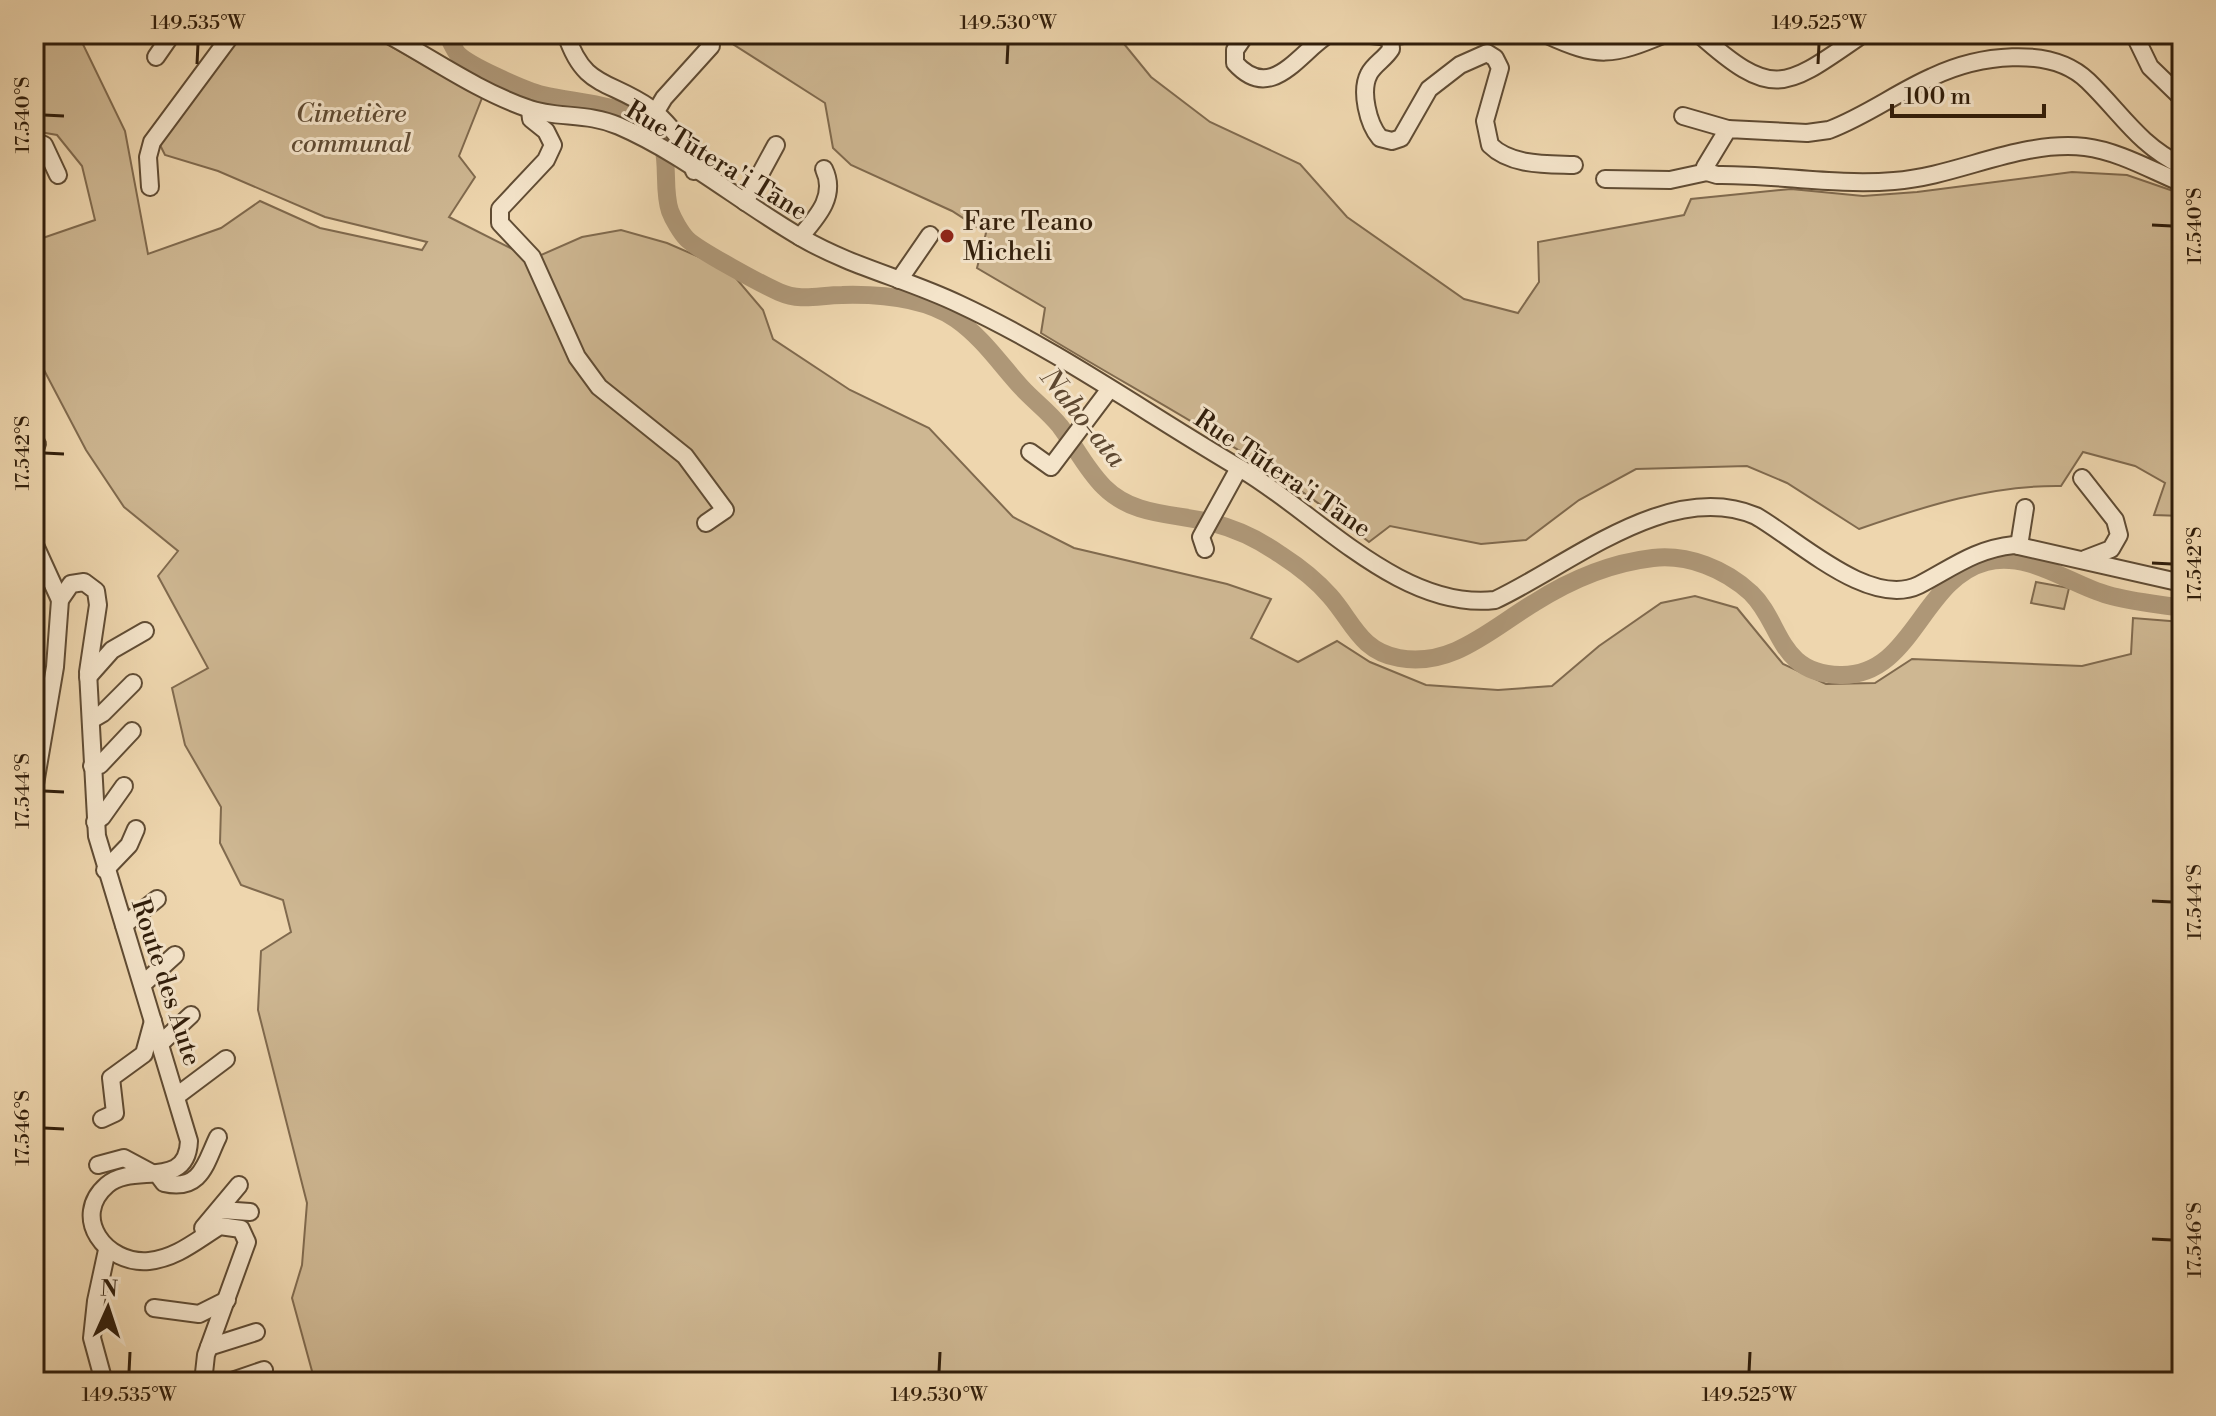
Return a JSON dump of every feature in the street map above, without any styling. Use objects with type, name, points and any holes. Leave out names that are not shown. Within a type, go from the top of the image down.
[{"type":"street","points":[[156,57],[172,34]]},
{"type":"street","points":[[150,187],[148,157],[152,142],[232,34]]},
{"type":"street","name":"Rue Tūtera'i Tāne","points":[[387,34],[530,110],[580,114],[617,125],[643,138],[800,237],[854,266],[959,303],[1239,468],[1399,577],[1435,593],[1476,602],[1495,600],[1637,523],[1699,508],[1723,508],[1756,516],[1849,576],[1886,592],[1908,590],[1989,547],[2019,546],[2182,583]]},
{"type":"street","points":[[566,34],[573,56],[591,79],[627,93],[655,113],[695,159],[694,171]]},
{"type":"street","points":[[1246,34],[1235,50],[1235,63],[1252,75],[1268,78],[1288,70],[1329,34]]},
{"type":"street","points":[[1361,34],[1390,37],[1409,34]]},
{"type":"street","points":[[1545,34],[1601,53],[1638,47],[1665,34]]},
{"type":"street","points":[[1699,34],[1753,77],[1781,79],[1810,70],[1863,34]]},
{"type":"street","points":[[2134,34],[2150,67],[2182,98]]},
{"type":"street","points":[[1390,37],[1391,49],[1371,70],[1366,84],[1370,119],[1380,138],[1392,141],[1401,138],[1429,89],[1460,65],[1487,53],[1495,58],[1500,68],[1485,121],[1490,145],[1502,154],[1527,162],[1574,165]]},
{"type":"street","points":[[655,113],[664,98],[711,46]]},
{"type":"street","points":[[1683,116],[1728,129],[1807,133],[1829,130],[1958,66],[2029,58],[2052,61],[2087,80],[2141,141],[2182,166]]},
{"type":"street","points":[[530,110],[531,119],[546,131],[553,145],[546,160],[500,209],[500,223],[532,257],[577,357],[599,387],[685,456],[700,481],[724,505],[725,510],[718,518],[706,523]]},
{"type":"street","points":[[1707,172],[1709,158],[1728,129]]},
{"type":"street","points":[[34,141],[44,145],[58,175]]},
{"type":"street","points":[[745,202],[776,145]]},
{"type":"street","points":[[1605,179],[1670,180],[1707,172],[1892,181],[1946,172],[2020,150],[2068,146],[2105,151],[2182,183]]},
{"type":"street","points":[[800,237],[826,202],[830,190],[824,169]]},
{"type":"street","points":[[899,280],[930,235]]},
{"type":"street","points":[[1030,452],[1051,467],[1109,390]]},
{"type":"street","points":[[1205,549],[1201,537],[1239,468]]},
{"type":"street","points":[[2082,478],[2115,520],[2119,535],[2111,549],[2084,560]]},
{"type":"street","points":[[2019,546],[2025,508]]},
{"type":"street","points":[[34,543],[60,600],[55,667],[34,790]]},
{"type":"street","name":"Route des Aute","points":[[60,600],[66,588],[78,582],[96,591],[98,605],[88,653],[95,822],[105,870],[178,1095],[189,1150],[179,1166],[156,1174],[116,1179],[98,1196],[93,1220],[107,1250]]},
{"type":"street","points":[[88,677],[112,650],[145,631]]},
{"type":"street","points":[[91,720],[103,713],[133,683]]},
{"type":"street","points":[[92,766],[100,765],[132,731]]},
{"type":"street","points":[[95,822],[124,786]]},
{"type":"street","points":[[105,870],[129,845],[136,829]]},
{"type":"street","points":[[124,925],[157,899]]},
{"type":"street","points":[[143,984],[175,955]]},
{"type":"street","points":[[161,1043],[191,1015]]},
{"type":"street","points":[[102,1119],[115,1113],[111,1078],[144,1054],[154,1019]]},
{"type":"street","points":[[178,1095],[226,1059]]},
{"type":"street","points":[[98,1165],[124,1158],[172,1185],[193,1179],[209,1163],[218,1137]]},
{"type":"street","points":[[202,1238],[202,1229],[239,1185]]},
{"type":"street","points":[[221,1210],[250,1212]]},
{"type":"street","points":[[104,1382],[92,1338],[107,1250],[125,1259],[149,1261],[187,1249],[228,1225],[241,1229],[245,1236],[242,1260],[209,1347],[203,1382]]},
{"type":"street","points":[[154,1308],[199,1314],[227,1300]]},
{"type":"street","points":[[209,1347],[256,1332]]},
{"type":"street","points":[[229,1382],[264,1370]]},
{"type":"green space","name":"Cimetière communal","points":[[78,34],[125,131],[148,254],[221,228],[260,201],[320,228],[422,250],[427,242],[325,217],[218,171],[165,155],[159,143],[240,34],[369,34],[482,98],[459,156],[475,177],[449,217],[532,259],[582,237],[621,230],[667,243],[729,270],[763,310],[773,339],[850,390],[929,428],[1013,517],[1074,548],[1227,584],[1271,599],[1251,638],[1298,662],[1337,641],[1370,662],[1426,685],[1498,690],[1552,686],[1599,646],[1661,603],[1695,596],[1737,608],[1783,664],[1826,684],[1875,683],[1912,659],[2082,666],[2131,654],[2133,618],[2182,622],[2182,1382],[315,1382],[292,1298],[302,1265],[307,1203],[258,1010],[261,951],[291,932],[283,900],[241,885],[220,843],[221,807],[185,745],[172,688],[208,668],[158,576],[178,551],[124,507],[86,450],[34,351],[34,241],[95,220],[82,166],[57,135],[34,131],[34,36]]},
{"type":"green space","points":[[717,34],[1116,34],[1151,77],[1210,122],[1300,164],[1347,217],[1464,299],[1518,313],[1539,282],[1538,242],[1684,215],[1691,199],[1791,189],[1863,196],[2072,172],[2127,175],[2182,194],[2182,516],[2154,515],[2165,483],[2135,466],[2083,452],[2061,486],[1984,493],[1933,505],[1859,529],[1787,483],[1747,466],[1636,469],[1579,500],[1526,540],[1481,544],[1390,526],[1369,542],[1291,484],[1041,333],[1045,308],[977,268],[986,233],[952,211],[851,165],[833,148],[825,103]]},
{"type":"green space","points":[[2036,582],[2069,588],[2064,609],[2031,603]]},
{"type":"waterway","name":"Naho-ata","points":[[447,34],[463,58],[511,83],[543,95],[621,111],[646,122],[661,140],[666,163],[667,200],[677,226],[693,244],[731,267],[787,295],[856,295],[901,299],[930,306],[956,319],[983,343],[1056,421],[1092,473],[1116,497],[1142,509],[1222,526],[1265,545],[1313,579],[1358,634],[1386,654],[1418,660],[1454,652],[1576,580],[1621,564],[1666,557],[1705,565],[1741,584],[1761,605],[1793,657],[1804,666],[1840,675],[1865,671],[1884,661],[1901,645],[1946,587],[1964,572],[1986,562],[2018,561],[2108,595],[2182,608]]},
{"type":"place","name":"Fare Teano Micheli","points":[[947,236]]}]
